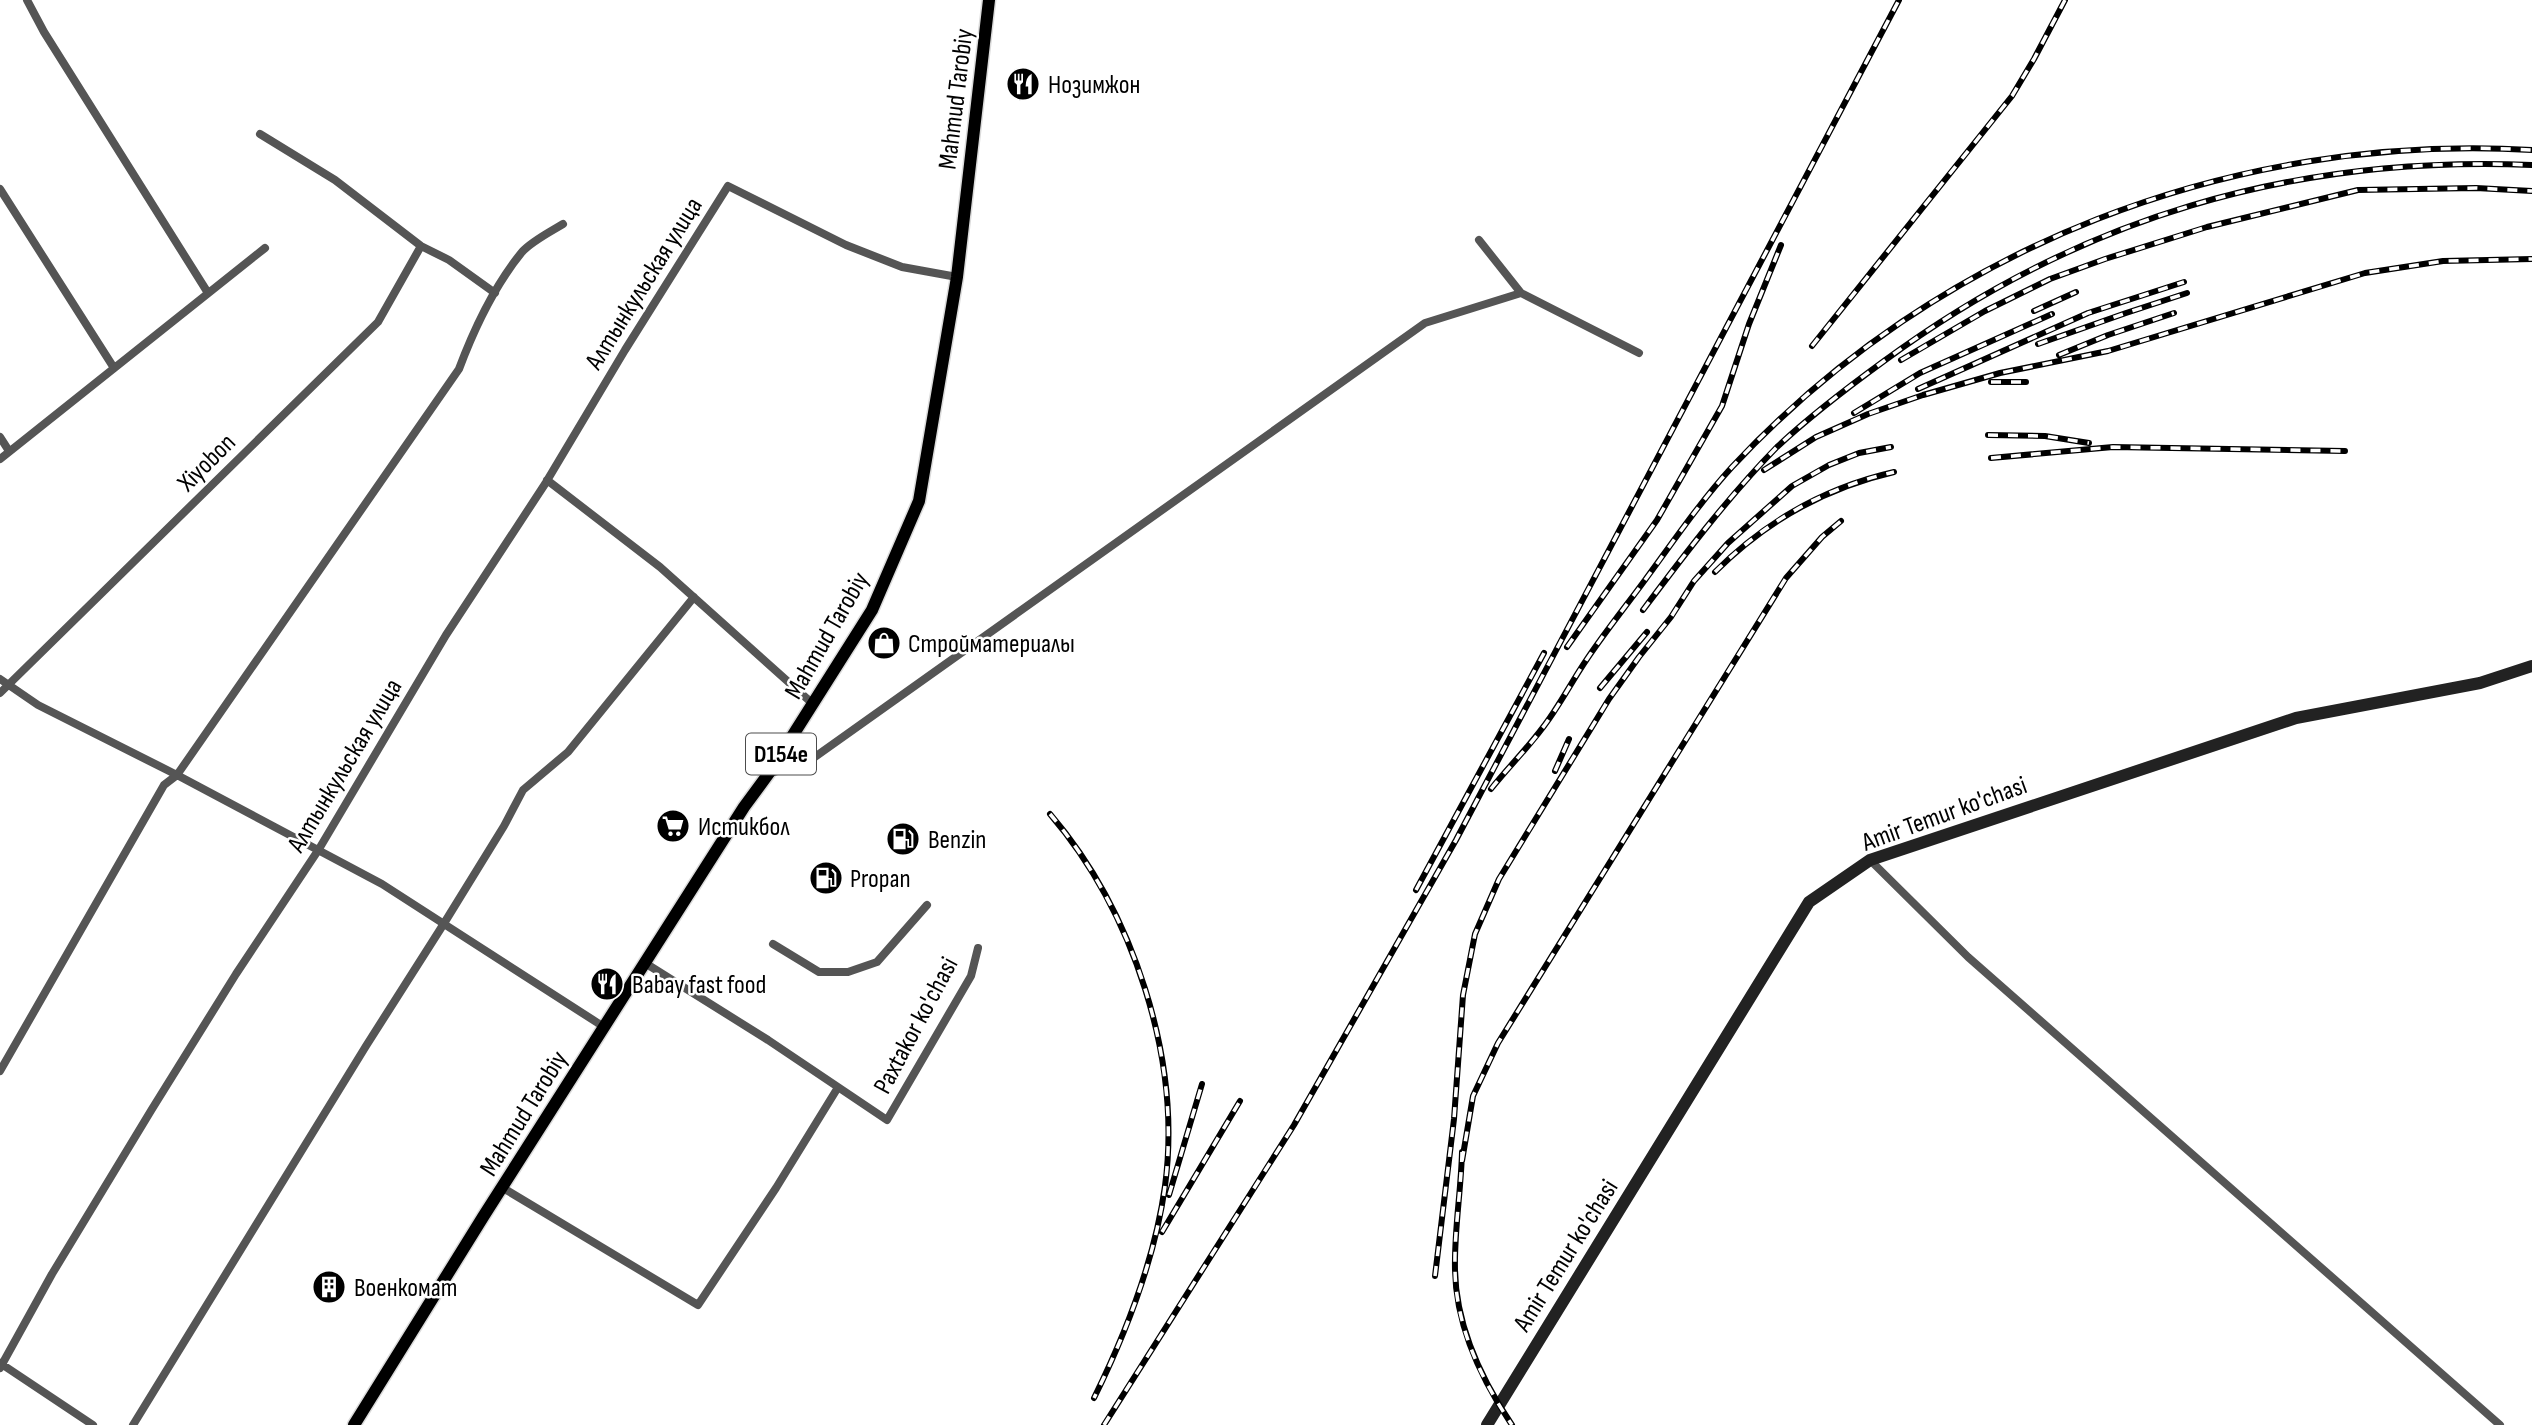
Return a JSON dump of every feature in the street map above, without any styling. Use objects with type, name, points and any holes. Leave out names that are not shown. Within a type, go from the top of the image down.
[{"type":"main road","name":"Mahmud Tarobiy","points":[[354,1425],[604,1027],[872,610],[919,501],[957,277],[989,0]]},
{"type":"street","points":[[27,0],[44,32],[208,293]]},
{"type":"street","points":[[260,134],[335,180],[421,246],[449,260],[495,293]]},
{"type":"street","name":"Алтынкульская улица","points":[[1,1365],[52,1274],[152,1109],[236,974],[319,849],[446,635],[547,480],[728,186],[846,245],[902,267],[957,277]]},
{"type":"street","points":[[0,189],[114,368]]},
{"type":"street","points":[[0,1071],[164,785],[177,775],[459,369],[495,293],[523,251],[563,224]]},
{"type":"street","points":[[1479,240],[1521,293],[1639,353]]},
{"type":"street","name":"Xiyobon","points":[[0,693],[378,322],[421,246]]},
{"type":"street","points":[[0,459],[265,248]]},
{"type":"street","points":[[769,773],[805,764],[1425,323],[1521,293]]},
{"type":"street","points":[[0,436],[9,452]]},
{"type":"street","points":[[547,480],[660,567],[813,704]]},
{"type":"street","points":[[133,1425],[443,925],[523,790],[568,752],[694,597]]},
{"type":"street","name":"Amir Temur ko'chasi","points":[[1487,1425],[1809,902],[1870,860],[2296,718],[2480,682],[2532,666]]},
{"type":"street","points":[[0,679],[38,705],[382,884],[604,1027]]},
{"type":"street","points":[[1870,860],[1968,957],[2500,1425]]},
{"type":"street","points":[[773,944],[819,972],[849,972],[877,962],[928,905]]},
{"type":"street","name":"Paxtakor ko'chasi","points":[[837,1089],[887,1120],[971,976],[978,948]]},
{"type":"street","points":[[503,1188],[698,1305],[776,1188],[837,1089],[768,1040],[645,963]]},
{"type":"street","points":[[1,1365],[93,1425]]},
{"type":"railway","points":[[1104,1425],[1294,1125],[1456,840],[1899,0]]},
{"type":"railway","points":[[1812,346],[2012,96],[2065,0]]},
{"type":"railway","points":[[1491,789],[1542,728],[1601,639],[1720,480],[1813,389],[1902,322],[1997,265],[2097,219],[2201,185],[2309,161],[2420,150],[2532,150]]},
{"type":"railway","points":[[1643,610],[1724,506],[1777,447],[1829,402],[1884,361],[1958,311],[2033,269],[2111,234],[2191,206],[2273,185],[2357,171],[2443,165],[2532,165]]},
{"type":"railway","points":[[1901,360],[1985,311],[2050,279],[2207,227],[2358,190],[2476,188],[2532,191]]},
{"type":"railway","points":[[1567,647],[1657,520],[1722,406],[1749,324],[1781,245]]},
{"type":"railway","points":[[1764,470],[1816,437],[1868,414],[2000,373],[2108,351],[2365,273],[2443,261],[2532,259]]},
{"type":"railway","points":[[1918,389],[2088,313],[2184,282]]},
{"type":"railway","points":[[2034,311],[2076,292]]},
{"type":"railway","points":[[2038,344],[2187,293]]},
{"type":"railway","points":[[2059,355],[2174,313]]},
{"type":"railway","points":[[1854,413],[1920,373],[2052,314]]},
{"type":"railway","points":[[1991,382],[2026,382]]},
{"type":"railway","points":[[1988,435],[2045,436],[2089,443]]},
{"type":"railway","points":[[1435,1276],[1454,1119],[1463,995],[1475,934],[1499,879],[1609,699],[1671,617],[1694,581],[1728,543],[1792,486],[1829,465],[1859,453],[1891,447]]},
{"type":"railway","points":[[1991,458],[2113,447],[2345,451]]},
{"type":"railway","points":[[1715,572],[1755,537],[1797,509],[1844,487],[1894,472]]},
{"type":"railway","points":[[1462,1161],[1473,1096],[1498,1043],[1786,578],[1822,537],[1841,521]]},
{"type":"railway","points":[[1600,688],[1647,632]]},
{"type":"railway","points":[[1416,890],[1544,653]]},
{"type":"railway","points":[[1555,771],[1569,739]]},
{"type":"railway","points":[[1050,814],[1105,895],[1127,941],[1145,989],[1158,1038],[1166,1088],[1168,1138],[1165,1186],[1154,1241],[1128,1322],[1094,1398]]},
{"type":"railway","points":[[1169,1195],[1202,1084]]},
{"type":"railway","points":[[1162,1232],[1240,1101]]},
{"type":"railway","points":[[1462,1152],[1455,1255],[1456,1291],[1472,1352],[1512,1425]]},
{"type":"place","name":"Нозимжон","points":[[1023,84]]},
{"type":"place","name":"Стройматериалы","points":[[884,643]]},
{"type":"place","name":"Истикбол","points":[[673,826]]},
{"type":"place","name":"Benzin","points":[[903,839]]},
{"type":"place","name":"Propan","points":[[826,878]]},
{"type":"place","name":"Babay fast food","points":[[607,984]]},
{"type":"place","name":"Военкомат","points":[[329,1287]]}]
